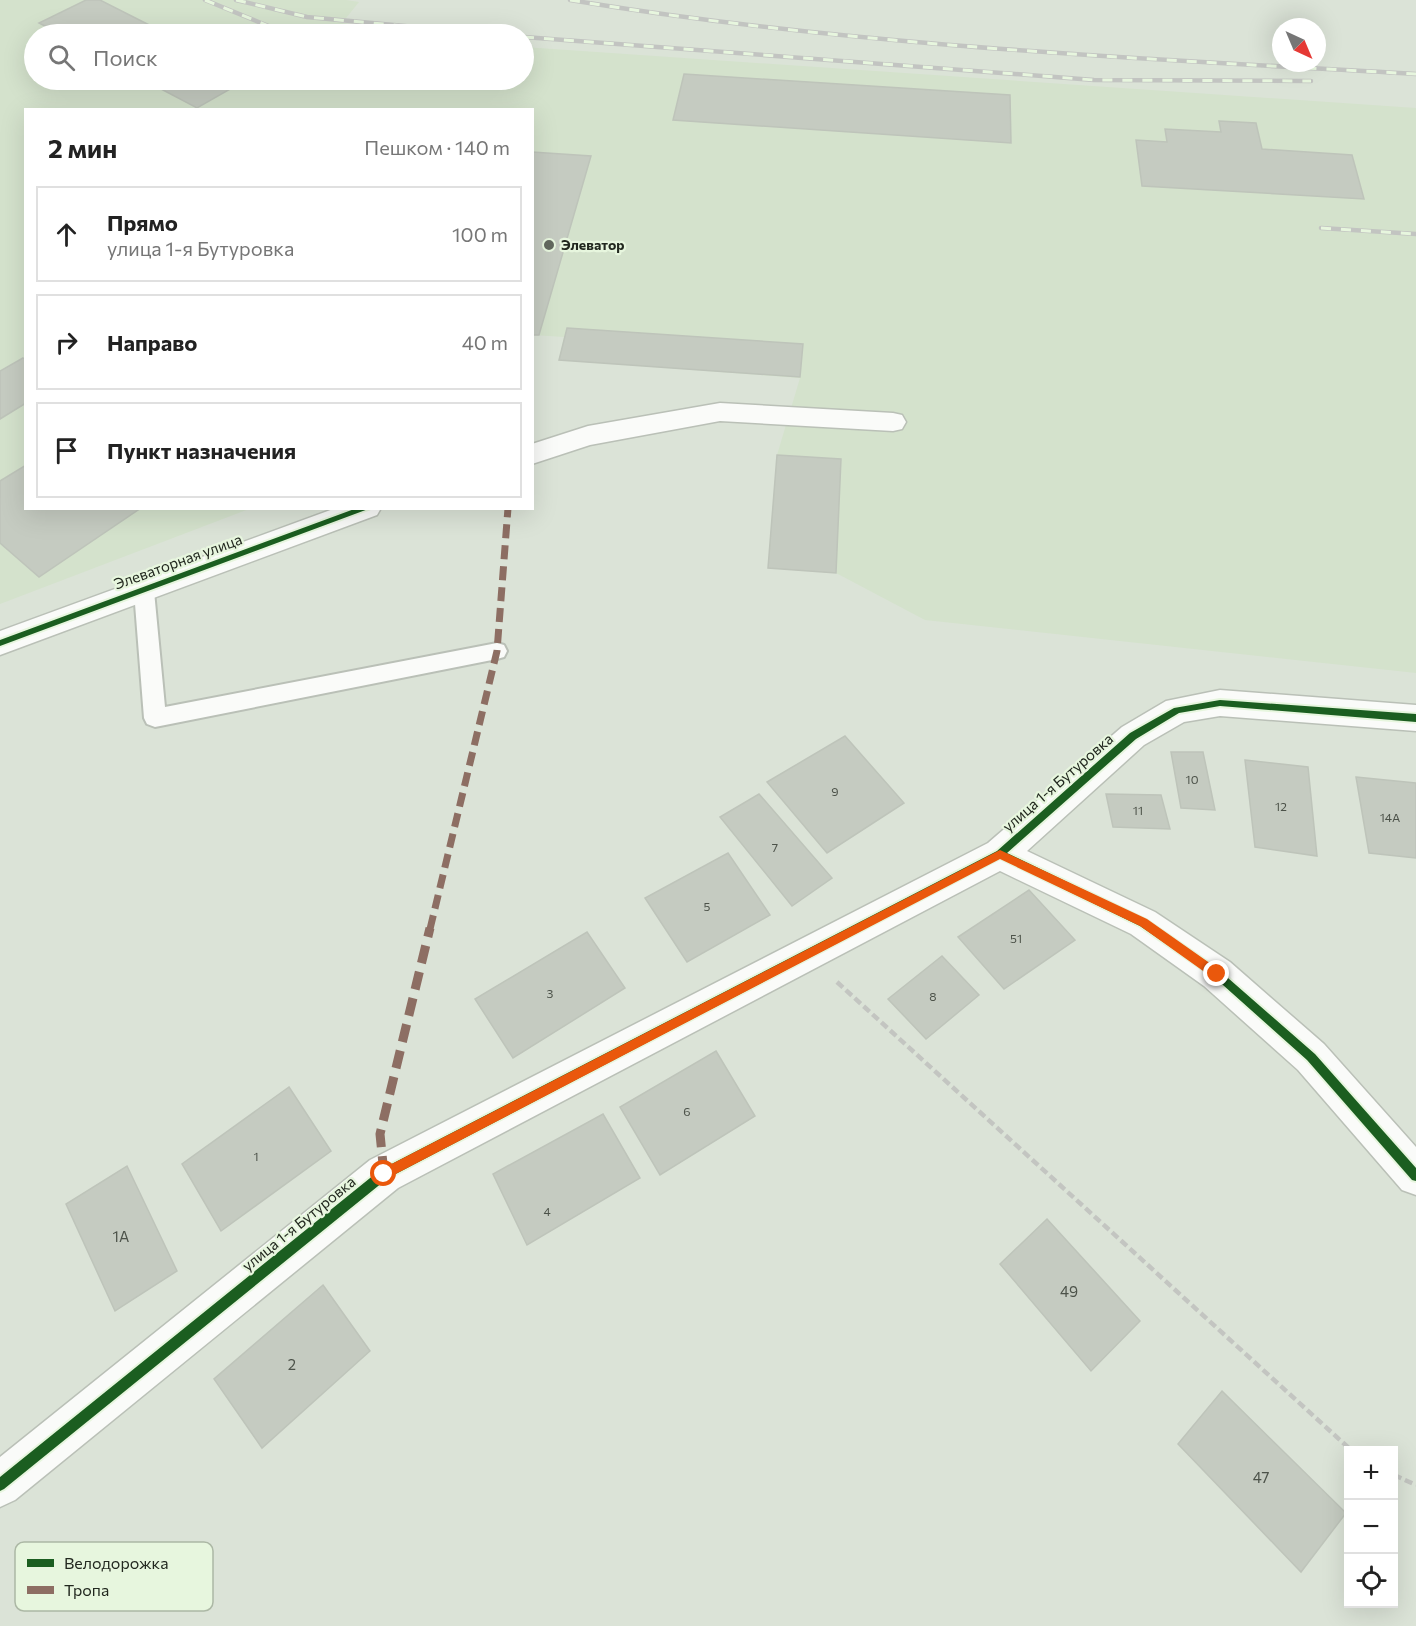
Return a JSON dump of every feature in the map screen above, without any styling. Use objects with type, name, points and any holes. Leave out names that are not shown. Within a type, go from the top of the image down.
[{"type":"street","points":[[534,453],[588,436],[720,412],[893,422]]},
{"type":"street","name":"Элеваторная улица","points":[[0,643],[362,510]]},
{"type":"street","name":"улица 1-я Бутуровка","points":[[0,1485],[384,1174],[1000,854],[1133,736],[1177,710],[1220,703],[1416,718]]},
{"type":"street","points":[[1000,854],[1143,923],[1217,974],[1311,1057],[1416,1176]]},
{"type":"lane","points":[[144,591],[155,718],[497,651]]},
{"type":"path","points":[[807,955],[1347,1446]]},
{"type":"path","points":[[1398,1477],[1416,1485]]},
{"type":"shaded area","points":[[0,0],[346,0],[359,2],[342,23],[350,24],[24,24],[24,90],[534,90],[534,48],[1416,108],[1416,673],[925,620],[836,573],[768,568],[777,455],[800,378],[559,360],[564,337],[534,335],[534,108],[24,108],[24,510],[246,510],[0,604]]},
{"type":"building","points":[[86,0],[100,0],[147,24],[41,24],[39,23]]},
{"type":"building","points":[[684,74],[1010,95],[1011,143],[673,120]]},
{"type":"building","points":[[163,90],[228,90],[197,108]]},
{"type":"building","points":[[1219,121],[1256,123],[1262,149],[1352,155],[1364,199],[1142,186],[1136,140],[1167,142],[1165,129],[1221,132]]},
{"type":"building","name":"Элеватор","points":[[534,152],[591,156],[539,335],[534,335]]},
{"type":"building","points":[[567,328],[803,344],[800,377],[559,360]]},
{"type":"building","points":[[24,359],[24,404],[0,419],[0,371]]},
{"type":"building","points":[[777,455],[841,459],[836,573],[768,568]]},
{"type":"building","points":[[24,466],[24,510],[138,510],[39,577],[0,543],[0,481]]},
{"type":"building","points":[[845,736],[904,803],[827,853],[767,782]]},
{"type":"building","points":[[1171,752],[1203,752],[1215,810],[1181,808]]},
{"type":"building","points":[[1245,760],[1308,767],[1317,856],[1255,847]]},
{"type":"building","points":[[1356,777],[1416,783],[1416,858],[1369,853]]},
{"type":"building","points":[[759,794],[832,878],[792,906],[720,817]]},
{"type":"building","points":[[1106,794],[1161,795],[1170,829],[1113,827]]},
{"type":"building","points":[[728,853],[770,915],[687,962],[645,898]]},
{"type":"building","points":[[1029,890],[1075,940],[1004,989],[958,937]]},
{"type":"building","points":[[587,932],[625,988],[513,1058],[475,999]]},
{"type":"building","points":[[942,956],[979,995],[926,1039],[888,999]]},
{"type":"building","points":[[716,1051],[755,1116],[660,1175],[620,1107]]},
{"type":"building","points":[[289,1087],[331,1151],[221,1231],[182,1164]]},
{"type":"building","points":[[603,1114],[640,1178],[527,1245],[493,1174]]},
{"type":"building","points":[[127,1166],[177,1271],[115,1311],[66,1204]]},
{"type":"building","points":[[1047,1219],[1140,1321],[1091,1371],[1000,1264]]},
{"type":"building","points":[[323,1285],[370,1351],[262,1448],[214,1379]]},
{"type":"building","points":[[1222,1391],[1344,1511],[1344,1516],[1301,1572],[1178,1444]]},
{"type":"railway","points":[[205,0],[264,24]]},
{"type":"railway","points":[[236,0],[307,17],[383,24]]},
{"type":"railway","points":[[570,0],[675,16],[886,39],[1098,56],[1416,74]]},
{"type":"railway","points":[[534,38],[1094,80],[1311,81]]},
{"type":"railway","points":[[1321,228],[1416,234]]},
{"type":"marked path","points":[[384,1174],[380,1134],[497,651],[508,510]]},
{"type":"cycle path","points":[[0,643],[362,510]]},
{"type":"cycle path","points":[[0,1485],[384,1174],[1000,854],[1133,736],[1177,710],[1220,703],[1416,718]]},
{"type":"cycle path","points":[[1000,854],[1143,923],[1217,974],[1311,1057],[1416,1176]]},
{"type":"place","name":"Элеватор","points":[[549,245]]},
{"type":"route","points":[[384,1174],[1000,854],[1143,923],[1217,974]]}]
